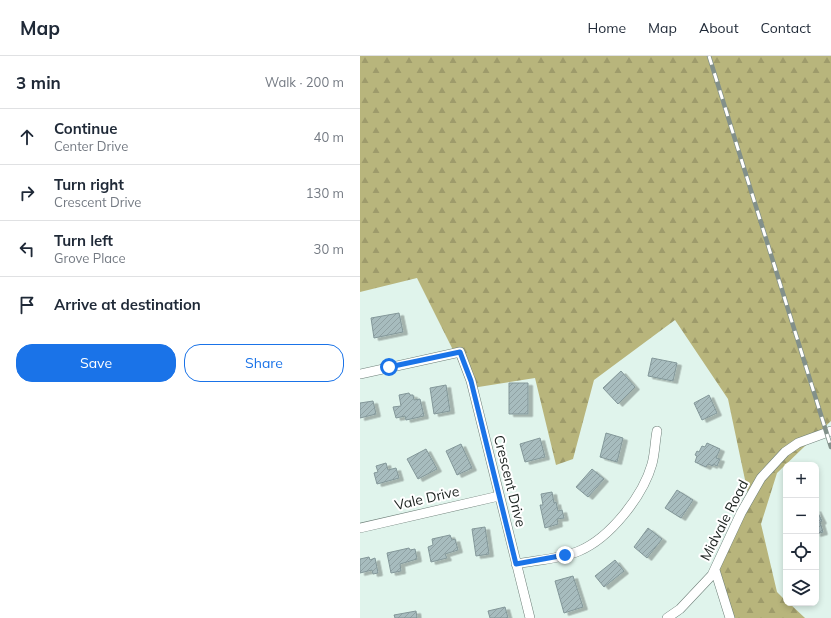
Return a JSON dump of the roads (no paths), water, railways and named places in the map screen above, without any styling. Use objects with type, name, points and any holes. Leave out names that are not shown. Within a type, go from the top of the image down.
[{"type":"street","name":"Crescent Drive","points":[[360,374],[459,352],[471,381],[530,618]]},
{"type":"street","points":[[516,564],[565,555],[590,545],[603,535],[622,517],[636,498],[652,463],[657,431]]},
{"type":"street","name":"Midvale Road","points":[[668,618],[680,609],[702,586],[714,570],[741,513],[761,478],[785,452],[798,444],[831,431]]},
{"type":"street","name":"Vale Drive","points":[[360,528],[500,496]]},
{"type":"street","points":[[714,570],[730,618]]},
{"type":"railway","points":[[709,56],[831,447]]}]
